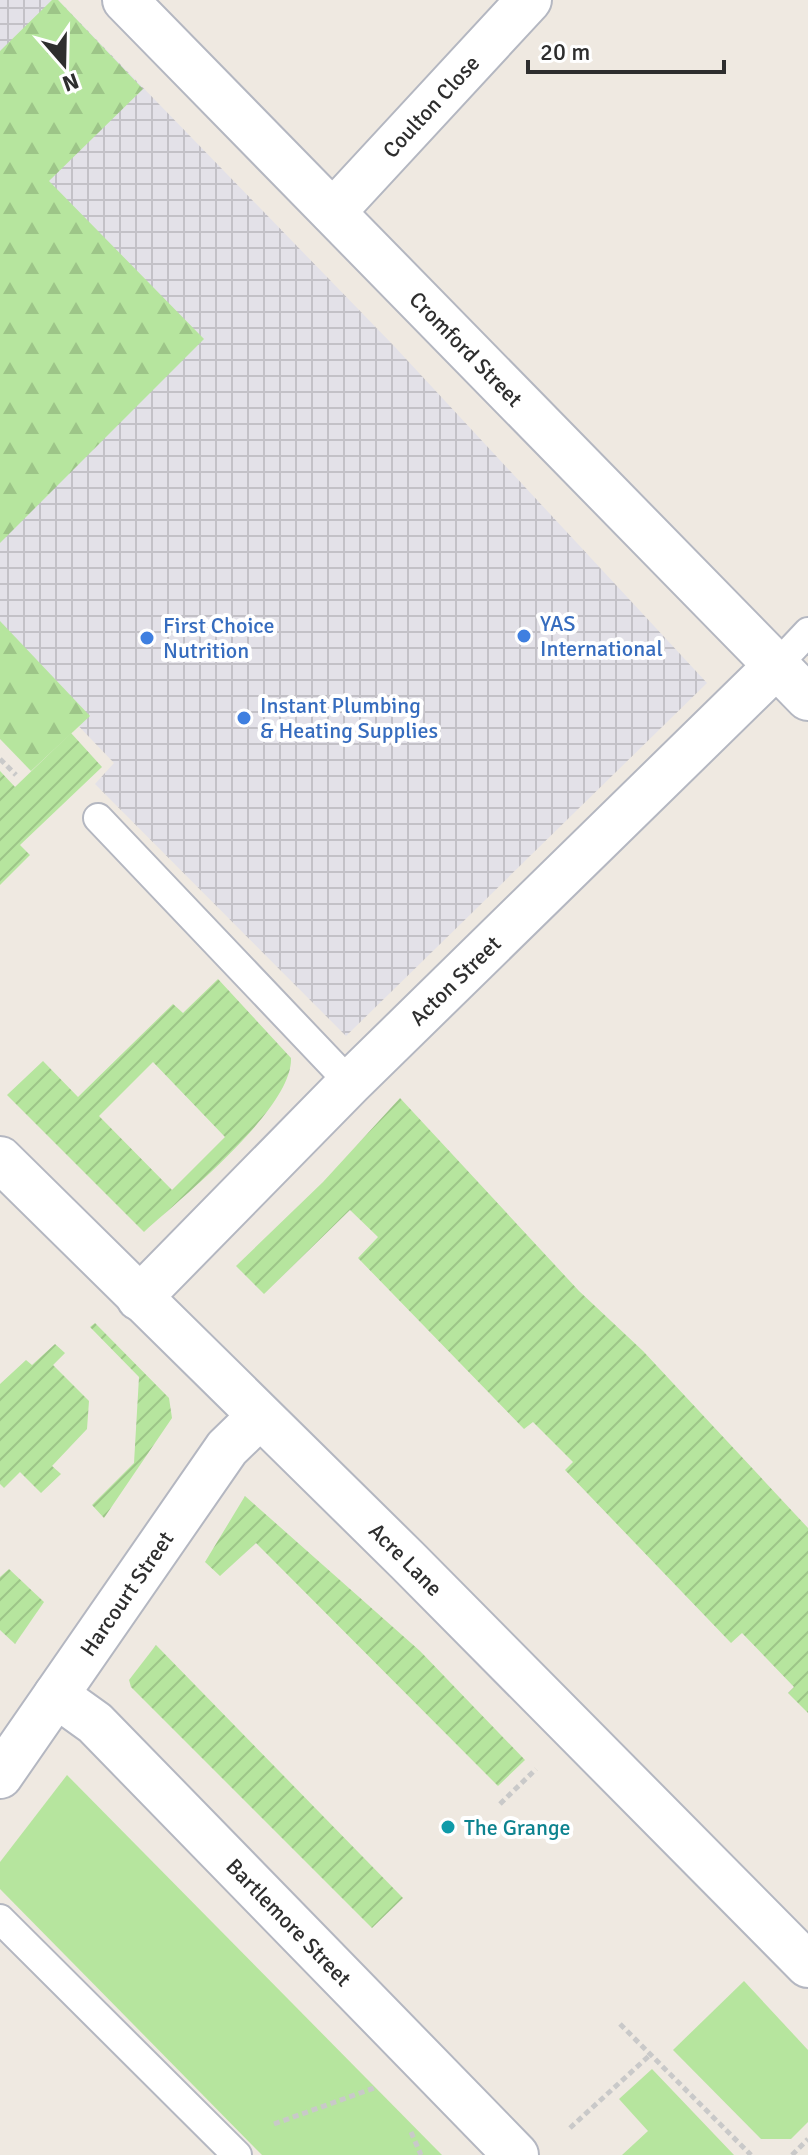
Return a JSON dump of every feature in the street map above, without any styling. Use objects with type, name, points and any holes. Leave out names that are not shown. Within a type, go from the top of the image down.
[{"type":"street","name":"Cromford Street","points":[[125,0],[808,698]]},
{"type":"street","name":"Coulton Close","points":[[333,212],[529,0]]},
{"type":"street","name":"Acton Street","points":[[139,1298],[350,1083],[776,666]]},
{"type":"street","name":"Acre Lane","points":[[0,1159],[408,1561],[808,1965]]},
{"type":"street","name":"Harcourt Street","points":[[0,1776],[227,1448],[259,1417]]},
{"type":"street","name":"Bartlemore Street","points":[[56,1695],[95,1723],[516,2155]]},
{"type":"lane","points":[[776,666],[808,632]]},
{"type":"lane","points":[[98,818],[350,1083]]},
{"type":"lane","points":[[0,1919],[231,2149]]},
{"type":"path","points":[[0,759],[16,775]]},
{"type":"path","points":[[500,1804],[544,1761]]},
{"type":"path","points":[[620,2024],[751,2155]]},
{"type":"path","points":[[570,2128],[651,2054]]},
{"type":"path","points":[[231,2149],[389,2083]]},
{"type":"path","points":[[408,2126],[421,2155]]},
{"type":"path","points":[[792,2155],[808,2139]]},
{"type":"shaded area","points":[[0,0],[58,0],[394,346],[707,683],[346,1036],[95,784],[114,763],[0,644]]},
{"type":"green space","points":[[52,0],[58,0],[143,89],[49,181],[204,339],[0,543],[0,51]]},
{"type":"green space","points":[[0,621],[90,716],[31,771],[0,739]]},
{"type":"green space","points":[[71,733],[102,767],[20,845],[30,855],[0,885],[0,771],[15,787]]},
{"type":"green space","points":[[218,979],[291,1058],[287,1079],[255,1126],[208,1175],[144,1232],[7,1095],[43,1061],[78,1097],[173,1004],[183,1013]],"holes":[[[153,1062],[225,1137],[172,1190],[99,1116]]]},
{"type":"green space","points":[[400,1098],[579,1291],[643,1351],[808,1528],[808,1713],[788,1693],[794,1687],[742,1633],[731,1643],[565,1470],[573,1462],[533,1422],[524,1429],[358,1258],[378,1237],[350,1210],[264,1294],[236,1266],[323,1182]]},
{"type":"green space","points":[[95,1323],[169,1398],[172,1418],[104,1518],[92,1505],[134,1463],[139,1377],[90,1327]]},
{"type":"green space","points":[[55,1344],[65,1353],[53,1365],[89,1401],[87,1429],[52,1466],[61,1474],[41,1493],[20,1472],[4,1488],[0,1484],[0,1384],[26,1360],[32,1365]]},
{"type":"green space","points":[[245,1496],[420,1651],[525,1760],[498,1786],[256,1543],[220,1576],[205,1562]]},
{"type":"green space","points":[[9,1569],[44,1602],[15,1644],[0,1630],[0,1577]]},
{"type":"green space","points":[[156,1645],[403,1898],[372,1928],[131,1687],[129,1680]]},
{"type":"green space","points":[[67,1775],[442,2155],[262,2155],[0,1889],[0,1862]]},
{"type":"green space","points":[[744,1981],[808,2050],[808,2122],[791,2139],[761,2139],[673,2050]]},
{"type":"green space","points":[[652,2069],[734,2155],[622,2155],[648,2131],[619,2099]]},
{"type":"place","name":"YAS International","points":[[524,636]]},
{"type":"place","name":"First Choice Nutrition","points":[[147,638]]},
{"type":"place","name":"Instant Plumbing & Heating Supplies","points":[[244,718]]},
{"type":"place","name":"The Grange","points":[[448,1827]]}]
